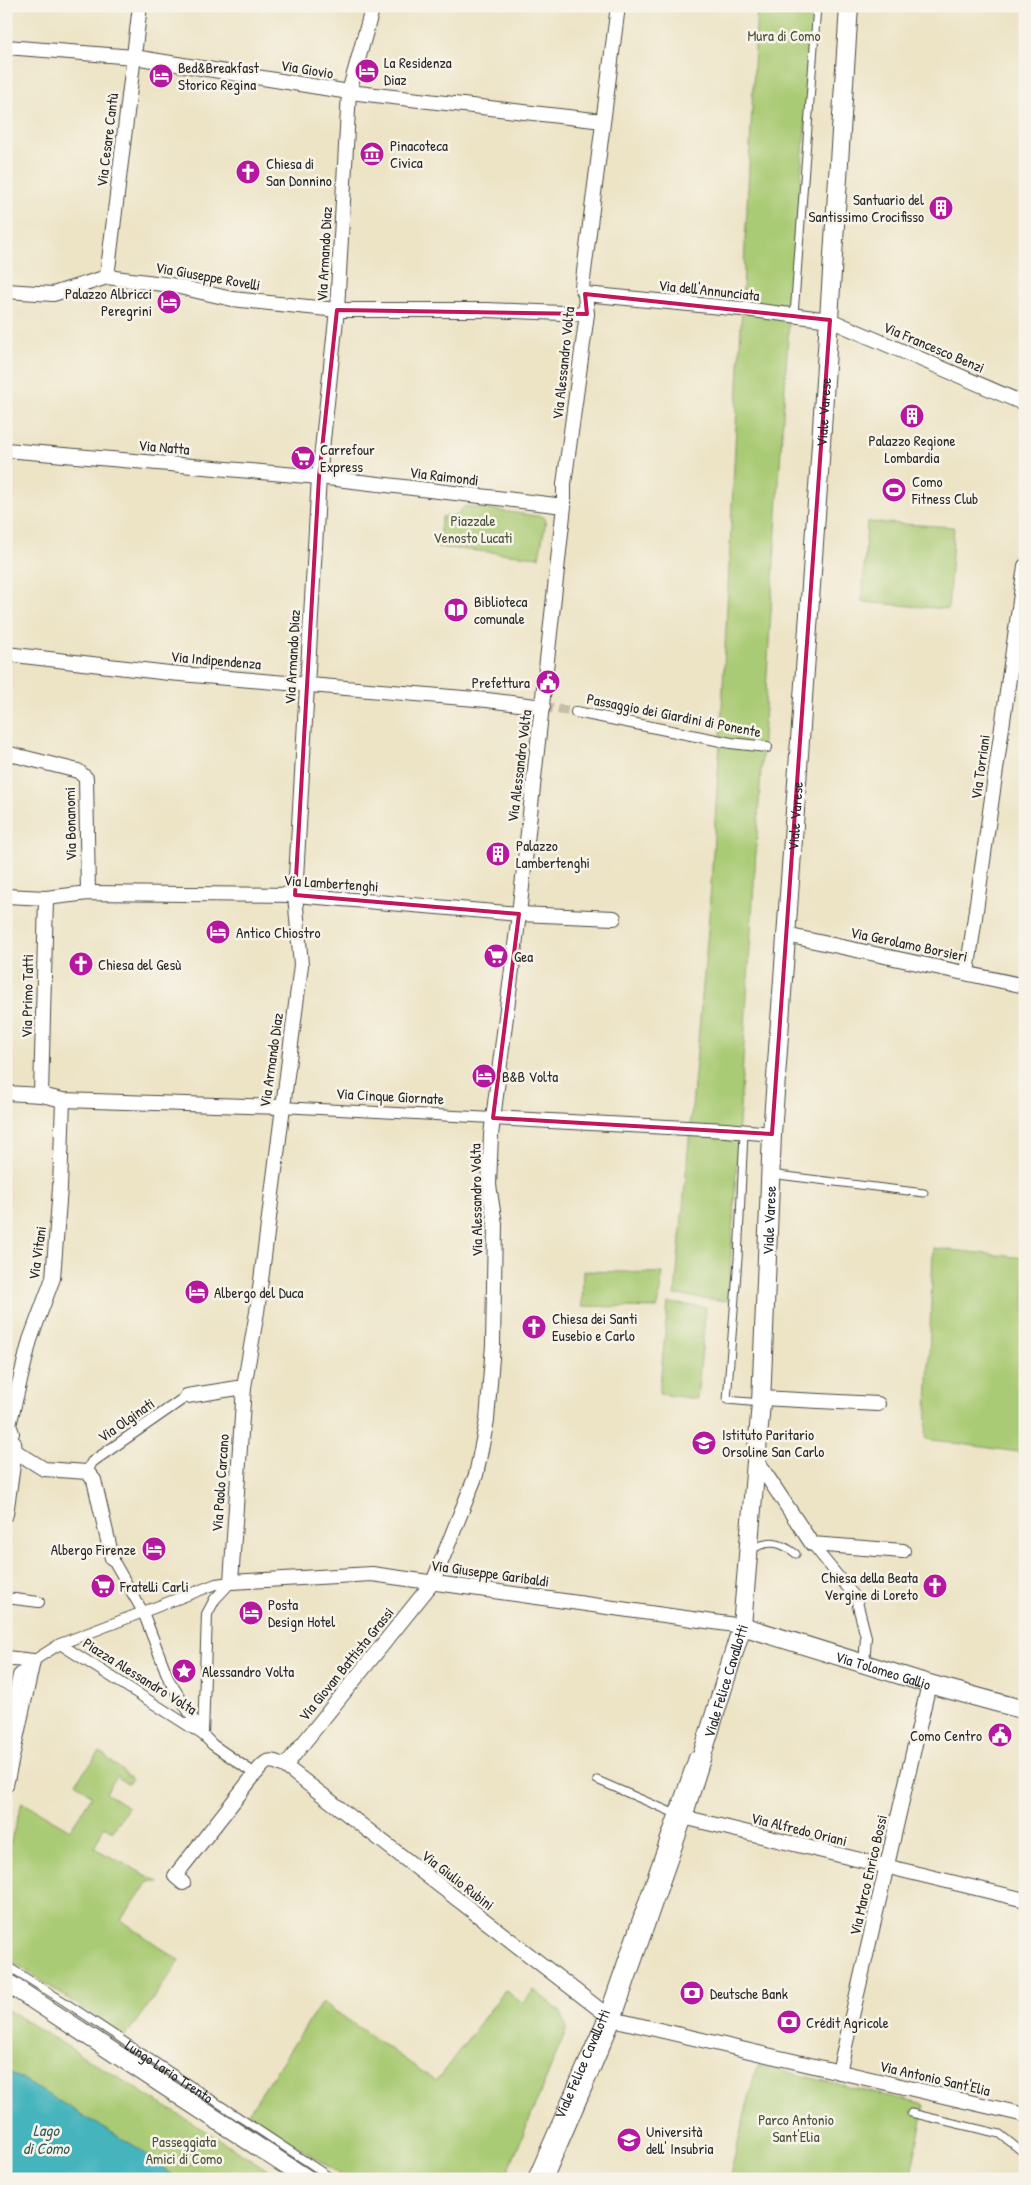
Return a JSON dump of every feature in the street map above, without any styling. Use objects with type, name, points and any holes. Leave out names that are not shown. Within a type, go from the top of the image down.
[{"type":"street","name":"Via Cesare Cantù","points":[[106,277],[140,6]]},
{"type":"street","name":"Via Armando Diaz","points":[[244,1387],[257,1312],[281,1107],[301,965],[295,895],[319,477],[337,310],[349,92],[372,6]]},
{"type":"street","name":"Via Alessandro Volta","points":[[433,1582],[476,1475],[487,1420],[494,1345],[494,1224],[489,1185],[493,1118],[543,707],[564,506],[564,484],[587,314],[586,294],[582,287],[618,6]]},
{"type":"street","name":"Viale Varese","points":[[742,1626],[761,1401],[772,1134],[830,320],[849,6]]},
{"type":"street","name":"Via Giovio","points":[[6,47],[134,57],[349,92],[603,121]]},
{"type":"street","name":"Via Giuseppe Rovelli","points":[[6,292],[53,294],[106,277],[171,285],[232,300],[337,310],[486,310],[587,314]]},
{"type":"street","name":"Via dell'Annunciata","points":[[586,294],[830,320]]},
{"type":"street","name":"Via Francesco Benzi","points":[[830,320],[1025,404]]},
{"type":"street","name":"Via Natta","points":[[6,450],[319,477]]},
{"type":"street","name":"Via Raimondi","points":[[319,477],[564,506]]},
{"type":"street","name":"Via Torriani","points":[[967,973],[1025,566]]},
{"type":"street","name":"Via Indipendenza","points":[[6,654],[169,673],[487,700],[543,707]]},
{"type":"street","name":"Passaggio dei Giardini di Ponente","points":[[576,712],[731,743],[767,748]]},
{"type":"street","name":"Via Bonanomi","points":[[6,753],[78,771],[86,778],[88,893]]},
{"type":"street","name":"Via Lambertenghi","points":[[6,896],[46,898],[88,893],[295,895],[519,914],[614,918]]},
{"type":"street","name":"Via Primo Tatti","points":[[41,1095],[46,898]]},
{"type":"street","name":"Via Gerolamo Borsieri","points":[[786,934],[1025,986]]},
{"type":"street","name":"Via Cinque Giornate","points":[[6,1093],[41,1095],[64,1100],[281,1107],[772,1134]]},
{"type":"street","name":"Via Vitani","points":[[6,1514],[15,1451],[9,1433],[9,1425],[30,1340],[53,1278],[64,1100]]},
{"type":"street","points":[[186,1396],[244,1387]]},
{"type":"street","name":"Via Paolo Carcano","points":[[231,1582],[244,1387]]},
{"type":"street","name":"Via Olginati","points":[[87,1472],[92,1462],[186,1396]]},
{"type":"street","points":[[761,1401],[878,1404]]},
{"type":"street","points":[[15,1451],[44,1469],[87,1472],[94,1480],[112,1558]]},
{"type":"street","points":[[756,1461],[812,1544],[856,1598],[866,1637],[864,1664]]},
{"type":"street","points":[[812,1544],[903,1551]]},
{"type":"street","name":"Piazza Alessandro Volta","points":[[112,1558],[143,1612],[169,1680],[203,1735]]},
{"type":"street","name":"Via Giuseppe Garibaldi","points":[[231,1582],[372,1574],[742,1626]]},
{"type":"street","name":"Piazza Alessandro Volta","points":[[6,1733],[18,1675],[34,1661],[60,1644],[216,1584],[231,1582]]},
{"type":"street","name":"Piazza Alessandro Volta","points":[[203,1735],[207,1614],[215,1599],[231,1582]]},
{"type":"street","name":"Via Giovan Battista Grassi","points":[[284,1766],[433,1582]]},
{"type":"street","points":[[6,1598],[39,1602]]},
{"type":"street","name":"Via Tolomeo Gallio","points":[[742,1626],[929,1684],[1025,1710]]},
{"type":"street","name":"Viale Felice Cavallotti","points":[[543,2179],[608,2016],[742,1626]]},
{"type":"street","name":"Piazza Alessandro Volta","points":[[60,1644],[203,1735],[213,1745],[255,1774]]},
{"type":"street","points":[[6,1658],[34,1661],[6,1785]]},
{"type":"street","name":"Via Marco Enrico Bossi","points":[[839,2072],[929,1684]]},
{"type":"street","points":[[183,1884],[175,1876],[266,1761],[272,1760],[284,1766]]},
{"type":"street","name":"Via Giulio Rubini","points":[[284,1766],[608,2016]]},
{"type":"street","name":"Via Alfredo Oriani","points":[[678,1815],[1025,1900]]},
{"type":"street","name":"Lungo Lario Trento","points":[[6,1982],[308,2179]]},
{"type":"street","name":"Via Antonio Sant'Elia","points":[[608,2016],[1025,2115]]},
{"type":"lane","points":[[794,315],[817,6]]},
{"type":"lane","points":[[744,1133],[738,1259],[727,1400],[761,1401]]},
{"type":"lane","points":[[770,1174],[924,1193]]},
{"type":"lane","points":[[749,1551],[760,1544],[774,1542],[785,1546],[796,1554]]},
{"type":"lane","points":[[597,1780],[678,1815]]},
{"type":"lane","name":"Lungo Lario Trento","points":[[6,1965],[71,2005],[332,2179]]},
{"type":"lane","name":"Viale Felice Cavallotti","points":[[531,2179],[608,2016]]},
{"type":"lane","points":[[911,2113],[1000,2134],[1025,2154]]},
{"type":"lane","points":[[1020,2179],[1025,2172]]},
{"type":"lane","points":[[967,2179],[998,2179]]},
{"type":"highlighted area","points":[[585,294],[830,320],[772,1134],[493,1118],[519,914],[295,895],[319,477],[337,310],[587,314]]},
{"type":"green space","name":"Mura di Como","points":[[757,6],[815,6],[789,321],[728,1301],[675,1295],[708,930],[721,727]]},
{"type":"green space","name":"Piazzale Venosto Lucati","points":[[465,506],[544,517],[546,521],[539,557],[437,547],[442,517],[456,515]]},
{"type":"green space","points":[[867,522],[954,527],[948,609],[862,602]]},
{"type":"green space","points":[[933,1248],[1025,1258],[1025,1453],[926,1439]]},
{"type":"green space","points":[[583,1271],[663,1273],[657,1308],[582,1306]]},
{"type":"green space","points":[[668,1303],[706,1307],[697,1399],[659,1394]]},
{"type":"green space","points":[[100,1752],[132,1779],[128,1784],[116,1776],[106,1793],[128,1807],[113,1831],[104,1826],[94,1848],[159,1882],[148,1882],[121,1920],[180,1961],[125,2037],[6,1957],[6,1858],[22,1802],[70,1830],[92,1796],[76,1782]]},
{"type":"green space","points":[[505,1990],[523,2004],[534,1990],[561,2012],[567,2028],[505,2179],[347,2179],[248,2113],[322,2002],[436,2081]]},
{"type":"green space","name":"Passeggiata Amici di Como","points":[[6,2009],[281,2179],[178,2179],[138,2148],[6,2070]]},
{"type":"green space","name":"Parco Antonio Sant'Elia","points":[[757,2065],[925,2105],[910,2179],[729,2179]]},
{"type":"water","name":"Lago di Como","points":[[6,2070],[138,2148],[178,2179],[6,2179]]},
{"type":"tunnel","points":[[543,707],[576,712]]},
{"type":"place","name":"La Residenza Diaz","points":[[367,71]]},
{"type":"place","name":"Bed&Breakfast Storico Regina","points":[[161,76]]},
{"type":"place","name":"Pinacoteca Civica","points":[[372,154]]},
{"type":"place","name":"Chiesa di San Donnino","points":[[248,172]]},
{"type":"place","name":"Santuario del Santissimo Crocifisso","points":[[941,208]]},
{"type":"place","name":"Palazzo Albricci Peregrini","points":[[169,302]]},
{"type":"place","name":"Palazzo Regione Lombardia","points":[[912,416]]},
{"type":"place","name":"Carrefour Express","points":[[303,458]]},
{"type":"place","name":"Como Fitness Club","points":[[894,490]]},
{"type":"place","name":"Biblioteca comunale","points":[[456,610]]},
{"type":"place","name":"Prefettura","points":[[548,682]]},
{"type":"place","name":"Palazzo Lambertenghi","points":[[498,854]]},
{"type":"place","name":"Antico Chiostro","points":[[218,932]]},
{"type":"place","name":"Gea","points":[[496,956]]},
{"type":"place","name":"Chiesa del Gesù","points":[[81,964]]},
{"type":"place","name":"B&B Volta","points":[[484,1076]]},
{"type":"place","name":"Albergo del Duca","points":[[197,1292]]},
{"type":"place","name":"Chiesa dei Santi Eusebio e Carlo","points":[[534,1327]]},
{"type":"place","name":"Istituto Paritario Orsoline San Carlo","points":[[704,1443]]},
{"type":"place","name":"Albergo Firenze","points":[[154,1549]]},
{"type":"place","name":"Fratelli Carli","points":[[103,1586]]},
{"type":"place","name":"Chiesa della Beata Vergine di Loreto","points":[[935,1586]]},
{"type":"place","name":"Posta Design Hotel","points":[[251,1613]]},
{"type":"place","name":"Alessandro Volta","points":[[184,1671]]},
{"type":"place","name":"Como Centro","points":[[1000,1735]]},
{"type":"place","name":"Deutsche Bank","points":[[692,1993]]},
{"type":"place","name":"Crédit Agricole","points":[[789,2022]]},
{"type":"place","name":"Università dell' Insubria","points":[[629,2140]]}]
